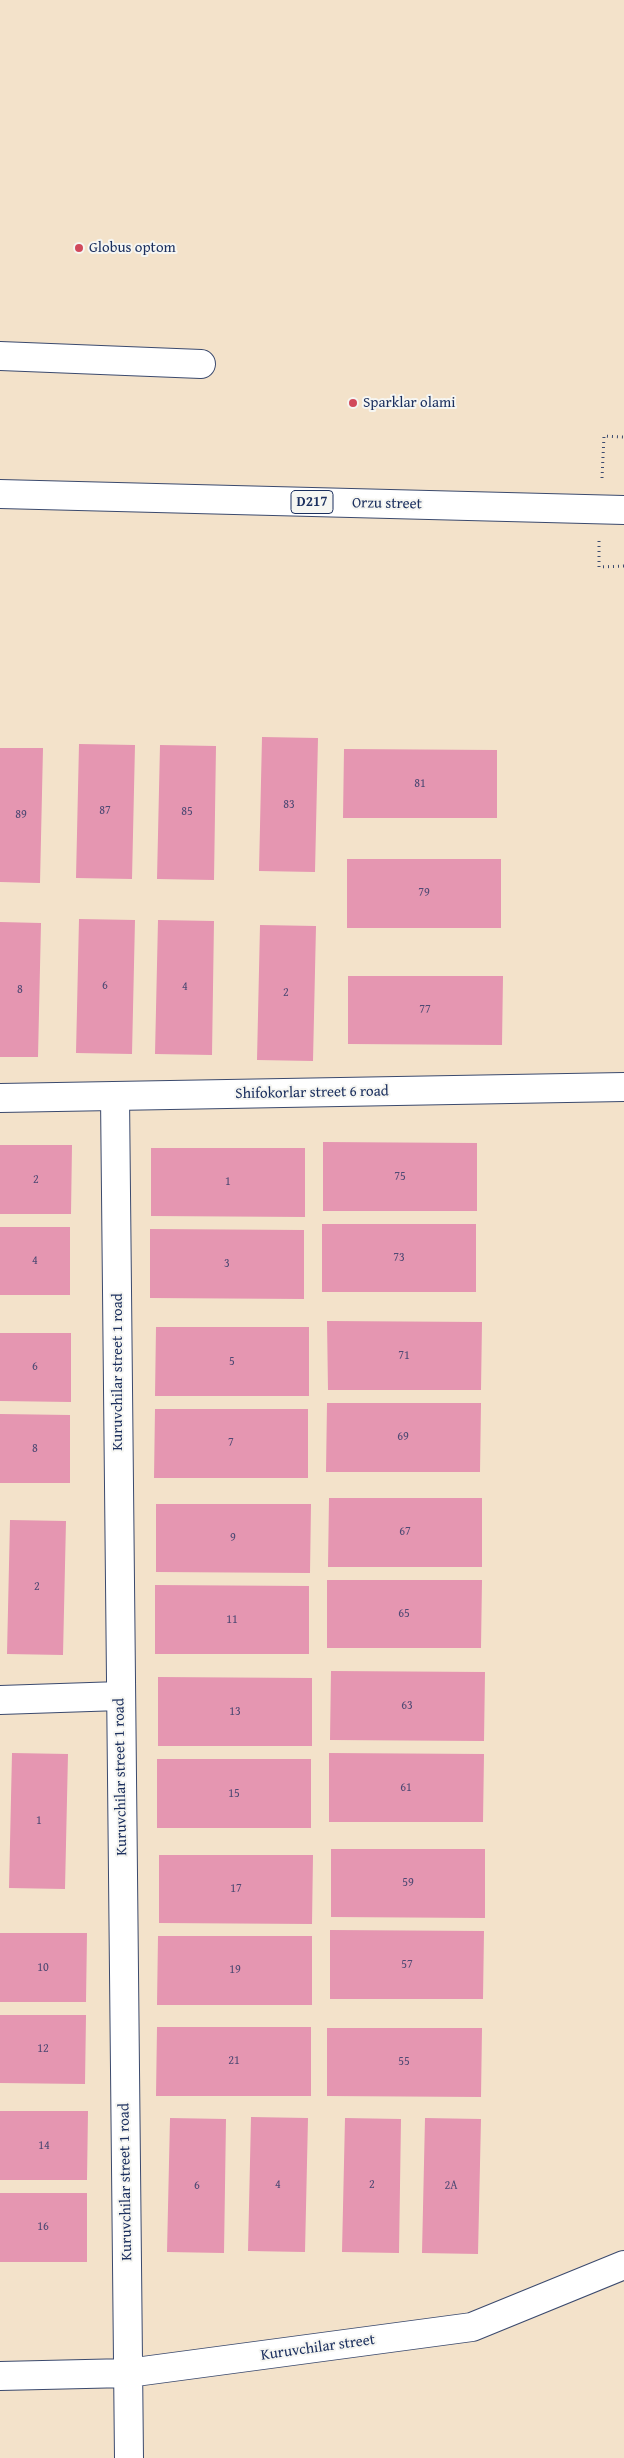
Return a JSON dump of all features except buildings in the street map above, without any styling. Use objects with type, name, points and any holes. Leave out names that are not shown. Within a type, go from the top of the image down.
[{"type":"street","points":[[0,356],[201,364]]},
{"type":"street","name":"Orzu street","points":[[0,494],[624,510]]},
{"type":"street","name":"Shifokorlar street 6 road","points":[[0,1098],[624,1087]]},
{"type":"street","name":"Kuruvchilar street 1 road","points":[[116,1096],[120,1696],[129,2458]]},
{"type":"street","points":[[0,1700],[120,1696]]},
{"type":"street","name":"Kuruvchilar street","points":[[0,2376],[128,2373],[472,2327],[624,2265]]},
{"type":"path","points":[[599,567],[624,566]]},
{"type":"place","name":"Globus optom","points":[[79,248]]},
{"type":"place","name":"Sparklar olami","points":[[353,403]]}]
